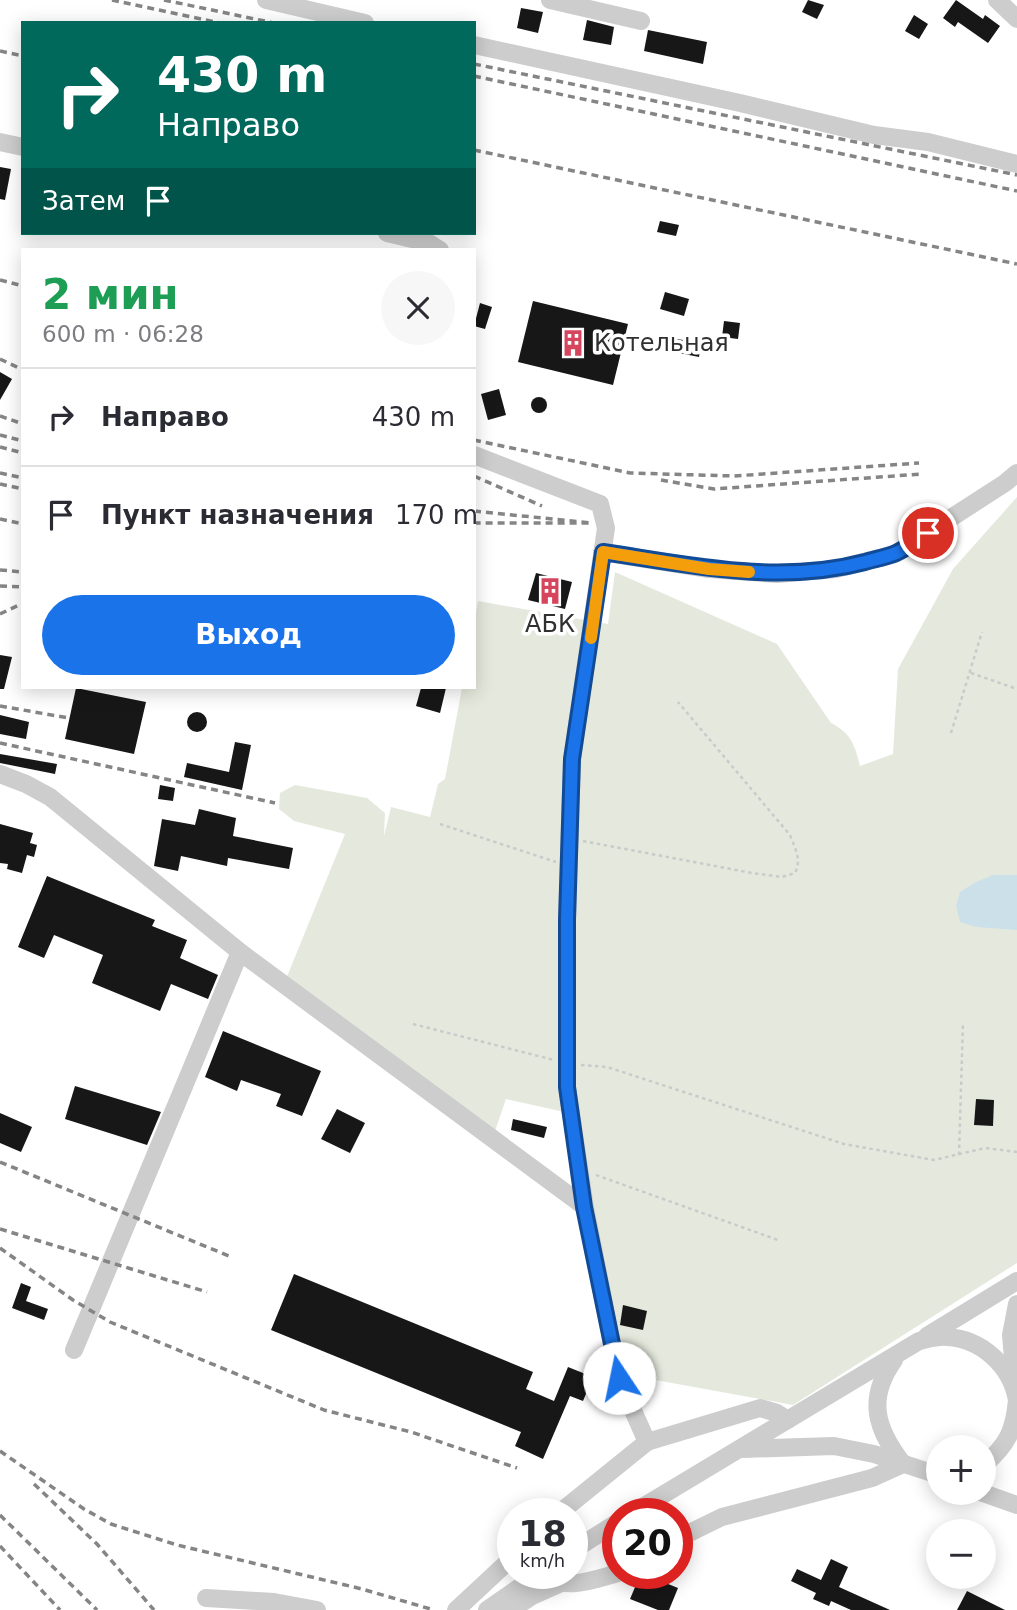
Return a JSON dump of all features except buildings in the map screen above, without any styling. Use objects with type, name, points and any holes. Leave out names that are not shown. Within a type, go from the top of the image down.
[{"type":"street","points":[[266,0],[356,21]]},
{"type":"street","points":[[550,0],[641,21]]},
{"type":"street","points":[[997,0],[1017,19]]},
{"type":"street","points":[[476,45],[874,135],[928,142],[1017,164]]},
{"type":"street","points":[[0,142],[21,147]]},
{"type":"street","points":[[395,235],[429,243],[437,248]]},
{"type":"street","points":[[476,456],[600,504],[606,528],[572,759],[567,1087],[584,1207],[619,1378],[647,1442]]},
{"type":"street","points":[[603,552],[709,569],[777,574],[836,569],[895,554],[1017,473]]},
{"type":"street","points":[[0,774],[50,797],[240,952],[584,1207]]},
{"type":"street","points":[[74,1350],[240,952]]},
{"type":"street","points":[[658,1498],[1017,1281]]},
{"type":"street","points":[[996,1454],[1004,1446],[1014,1425],[1017,1399],[1011,1335],[1017,1304]]},
{"type":"street","points":[[919,1341],[945,1337],[970,1341],[992,1355],[1003,1367],[1017,1399]]},
{"type":"street","points":[[898,1354],[883,1375],[876,1400],[880,1427],[891,1449],[903,1464]]},
{"type":"street","points":[[578,1498],[647,1442],[760,1408],[777,1413],[788,1420]]},
{"type":"street","points":[[740,1449],[834,1446],[874,1454],[926,1472]]},
{"type":"street","points":[[693,1531],[722,1517],[872,1478],[903,1464]]},
{"type":"street","points":[[996,1498],[1017,1505]]},
{"type":"street","points":[[456,1610],[497,1572]]},
{"type":"street","points":[[487,1610],[518,1589]]},
{"type":"street","points":[[510,1610],[548,1589]]},
{"type":"street","points":[[206,1598],[274,1602],[317,1610]]},
{"type":"path","points":[[951,733],[982,632]]},
{"type":"path","points":[[970,673],[1017,689]]},
{"type":"path","points":[[570,838],[752,873],[782,877],[795,873],[798,856],[790,835],[678,702]]},
{"type":"path","points":[[440,824],[569,866]]},
{"type":"path","points":[[959,1155],[963,1022]]},
{"type":"path","points":[[413,1024],[567,1063],[607,1067],[844,1144],[934,1160],[985,1147],[1017,1152]]},
{"type":"path","points":[[579,1169],[778,1240]]},
{"type":"shaded area","points":[[1017,497],[1017,1263],[793,1405],[628,1375],[587,1178],[578,1115],[506,1099],[494,1134],[286,979],[345,834],[294,821],[279,809],[280,793],[295,785],[367,798],[385,813],[384,836],[391,807],[430,817],[438,784],[445,779],[462,689],[476,689],[478,601],[608,624],[615,572],[777,644],[831,723],[851,740],[860,766],[893,754],[898,669],[953,569]]},
{"type":"water","points":[[993,875],[1017,875],[1017,930],[976,927],[960,922],[956,906],[960,892]]},
{"type":"railway","points":[[112,0],[211,21]]},
{"type":"railway","points":[[164,0],[264,21]]},
{"type":"railway","points":[[0,51],[21,56]]},
{"type":"railway","points":[[476,64],[1017,175]]},
{"type":"railway","points":[[476,76],[1017,191]]},
{"type":"railway","points":[[476,150],[1017,264]]},
{"type":"railway","points":[[0,280],[21,285]]},
{"type":"railway","points":[[0,359],[21,369]]},
{"type":"railway","points":[[0,416],[21,423]]},
{"type":"railway","points":[[0,435],[21,440]]},
{"type":"railway","points":[[476,440],[630,473],[734,476],[919,463]]},
{"type":"railway","points":[[0,447],[21,452]]},
{"type":"railway","points":[[0,473],[21,478]]},
{"type":"railway","points":[[661,480],[714,489],[921,474]]},
{"type":"railway","points":[[476,477],[542,506]]},
{"type":"railway","points":[[0,484],[21,489]]},
{"type":"railway","points":[[476,511],[591,523],[476,523]]},
{"type":"railway","points":[[0,519],[21,524]]},
{"type":"railway","points":[[0,570],[21,572]]},
{"type":"railway","points":[[0,586],[21,587]]},
{"type":"railway","points":[[0,614],[21,604]]},
{"type":"railway","points":[[0,706],[69,718]]},
{"type":"railway","points":[[0,743],[275,803]]},
{"type":"railway","points":[[0,1162],[229,1256]]},
{"type":"railway","points":[[0,1229],[207,1292]]},
{"type":"railway","points":[[0,1248],[73,1300],[110,1322],[324,1410],[411,1432],[517,1468]]},
{"type":"railway","points":[[0,1451],[84,1509],[111,1524],[177,1545],[362,1589],[434,1610]]},
{"type":"railway","points":[[34,1484],[97,1544],[154,1610]]},
{"type":"railway","points":[[0,1515],[97,1610]]},
{"type":"railway","points":[[0,1546],[60,1610]]},
{"type":"slow traffic","points":[[591,638],[603,552],[709,569],[749,572]]},
{"type":"place","name":"Котельная","points":[[573,343]]},
{"type":"place","name":"АБК","points":[[550,591]]},
{"type":"route","points":[[619,1378],[584,1207],[567,1087],[567,920],[572,759],[603,552],[709,569],[777,574],[836,569],[895,554],[928,533]]}]
